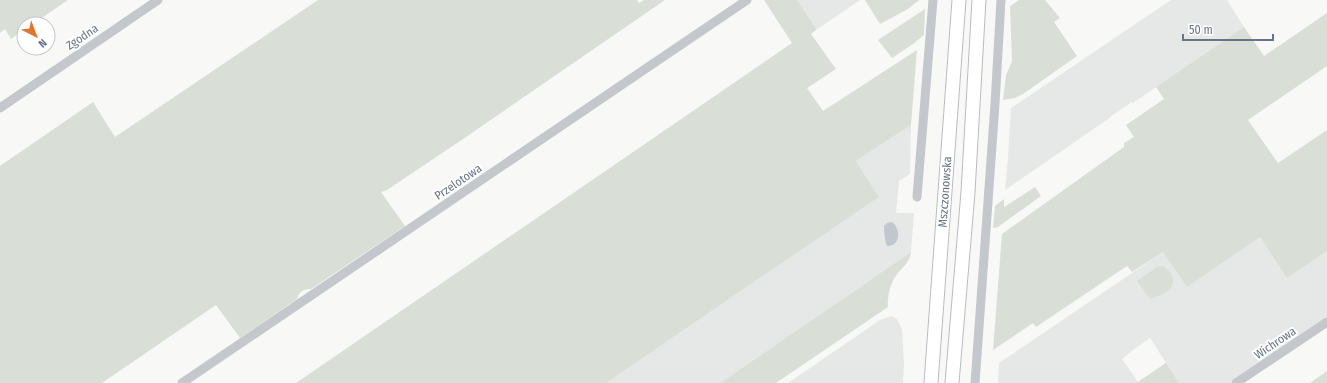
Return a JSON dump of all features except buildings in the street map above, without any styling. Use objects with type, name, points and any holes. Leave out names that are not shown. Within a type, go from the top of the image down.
[{"type":"main road","name":"Mszczonowska","points":[[931,383],[959,0]]},
{"type":"main road","name":"Mszczonowska","points":[[952,383],[968,192],[979,0]]},
{"type":"street","name":"Zgodna","points":[[0,108],[158,0]]},
{"type":"street","name":"Przelotowa","points":[[182,383],[747,0]]},
{"type":"street","points":[[917,197],[932,0]]},
{"type":"street","points":[[975,383],[1001,0]]},
{"type":"street","name":"Wichrowa","points":[[1236,383],[1327,322]]},
{"type":"shaded area","points":[[0,0],[68,0],[45,16],[16,16],[16,36],[11,39],[5,29],[0,33]]},
{"type":"shaded area","points":[[318,0],[637,0],[639,3],[644,0],[665,0],[463,139],[387,190],[381,192],[405,226],[311,289],[302,291],[297,299],[240,338],[216,305],[102,383],[0,383],[0,166],[93,102],[115,137]]},
{"type":"shaded area","points":[[764,0],[797,0],[816,29],[811,34],[836,69],[807,88],[823,111],[917,50],[911,125],[856,161],[879,197],[606,383],[296,383],[792,43]]},
{"type":"shaded area","points":[[797,0],[860,0],[816,30]]},
{"type":"shaded area","points":[[865,0],[919,0],[908,9],[880,24]]},
{"type":"shaded area","points":[[1019,0],[1045,0],[1060,18],[1054,22],[1077,56],[1023,94],[1015,98],[1003,100],[1006,75],[1012,61],[1010,6]]},
{"type":"shaded area","points":[[1171,0],[1227,0],[1244,27],[1133,103],[1132,102],[1111,116],[1005,190],[1011,108]]},
{"type":"shaded area","points":[[925,9],[924,35],[892,58],[878,40]]},
{"type":"shaded area","points":[[1327,13],[1327,66],[1248,120],[1278,163],[1327,130],[1327,251],[1287,278],[1260,237],[1187,287],[1163,252],[1132,272],[1127,266],[1036,327],[1033,323],[993,350],[1002,234],[1124,147],[1124,143],[1134,137],[1126,125],[1164,99],[1156,87],[1244,27],[1264,56]]},
{"type":"shaded area","points":[[911,125],[910,174],[899,181],[896,213],[914,213],[911,252],[720,383],[606,383],[879,197],[856,161]]},
{"type":"shaded area","points":[[1035,187],[1041,196],[998,227],[993,228],[995,206],[1004,199],[1004,207]]},
{"type":"shaded area","points":[[892,222],[897,229],[898,237],[895,243],[887,246],[884,226],[887,223]]},
{"type":"shaded area","points":[[1260,237],[1287,278],[1327,251],[1327,318],[1230,383],[998,383],[999,363],[1163,252]],"holes":[[[1150,338],[1166,363],[1138,382],[1122,359]]]},
{"type":"shaded area","points":[[911,252],[909,260],[896,275],[890,288],[888,307],[776,383],[720,383]]},
{"type":"shaded area","points":[[1162,266],[1172,275],[1172,286],[1165,293],[1150,299],[1137,281],[1157,267]]},
{"type":"shaded area","points":[[892,316],[897,319],[902,330],[904,364],[903,383],[788,383],[880,320]]},
{"type":"shaded area","points":[[1166,363],[1179,383],[1136,383],[1138,382]]},
{"type":"shaded area","points":[[1327,371],[1327,383],[1310,383]]}]
